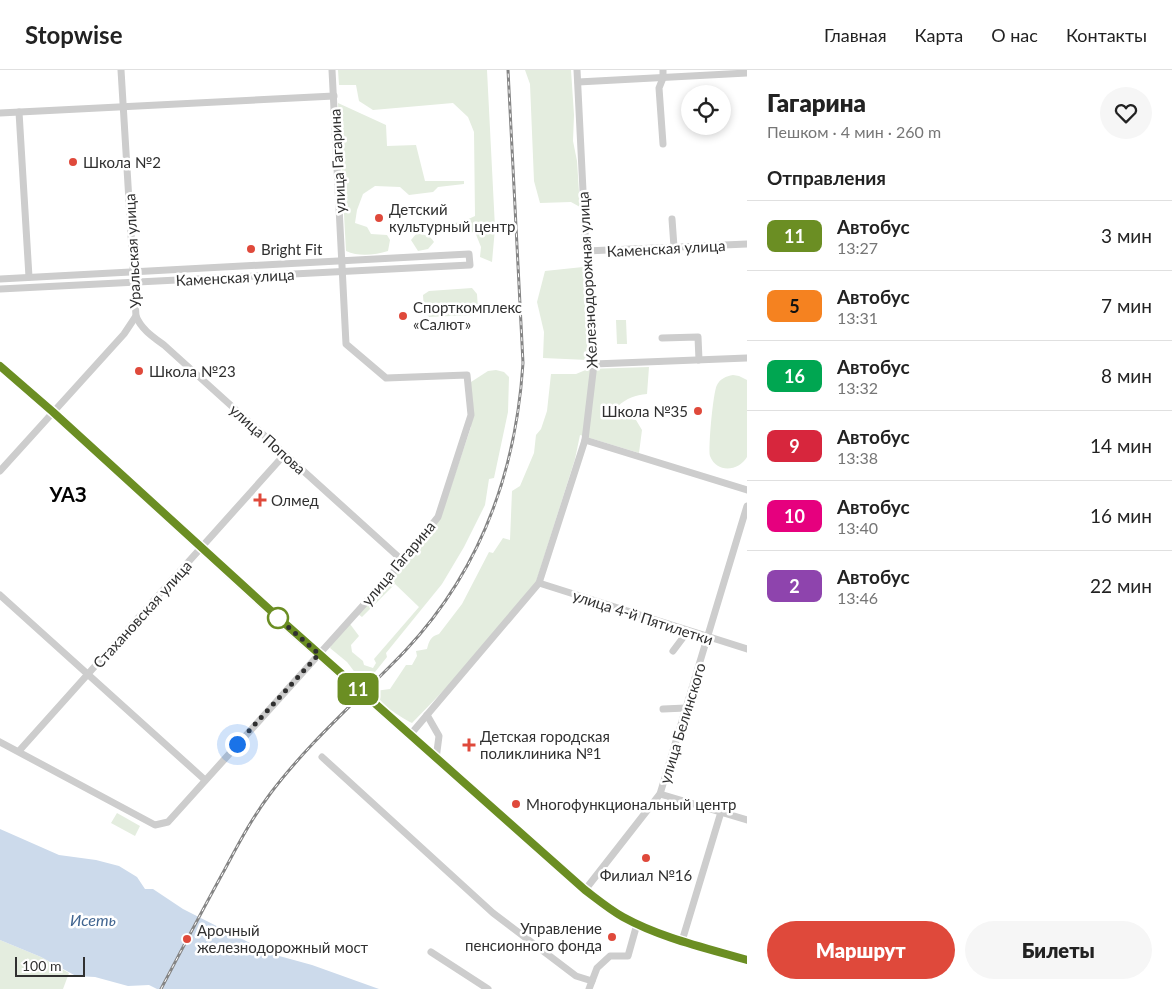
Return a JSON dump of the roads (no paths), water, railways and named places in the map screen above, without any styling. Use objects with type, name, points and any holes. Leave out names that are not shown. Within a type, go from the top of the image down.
[{"type":"main road","points":[[0,366],[332,666],[585,890],[621,916],[637,924],[682,941],[747,960]]},
{"type":"street","name":"Уральская улица","points":[[0,471],[124,334],[136,316],[121,70]]},
{"type":"street","name":"улица Гагарина","points":[[19,751],[155,825],[168,822],[403,561],[438,517],[470,415],[467,375],[386,378],[346,344],[332,70]]},
{"type":"street","name":"Железнодорожная улица","points":[[410,735],[539,583],[584,440],[594,364],[577,70]]},
{"type":"street","points":[[578,82],[663,74],[747,73]]},
{"type":"street","points":[[663,74],[659,88],[663,144]]},
{"type":"street","points":[[0,114],[334,96]]},
{"type":"street","points":[[19,112],[29,277]]},
{"type":"street","points":[[672,219],[674,247]]},
{"type":"street","name":"Каменская улица","points":[[586,251],[747,244]]},
{"type":"street","name":"Каменская улица","points":[[0,278],[469,254],[470,265],[0,289]]},
{"type":"street","name":"улица Попова","points":[[136,316],[139,323],[146,330],[403,561]]},
{"type":"street","points":[[124,334],[132,330],[146,330]]},
{"type":"street","points":[[662,338],[698,337],[699,360]]},
{"type":"street","points":[[594,364],[747,358]]},
{"type":"street","points":[[584,440],[747,490]]},
{"type":"street","name":"Стахановская улица","points":[[19,751],[285,454]]},
{"type":"street","name":"улица Белинского","points":[[585,890],[660,794],[747,506]]},
{"type":"street","name":"улица 4-й Пятилетки","points":[[539,583],[747,649]]},
{"type":"street","points":[[0,595],[205,780]]},
{"type":"street","points":[[673,651],[688,631]]},
{"type":"street","points":[[663,709],[686,708]]},
{"type":"street","points":[[427,715],[439,736],[436,759]]},
{"type":"street","points":[[0,742],[19,751]]},
{"type":"street","points":[[322,757],[493,913],[576,976],[592,981]]},
{"type":"street","points":[[660,794],[747,820]]},
{"type":"street","points":[[682,941],[721,812]]},
{"type":"street","points":[[589,989],[597,968],[610,956],[628,956],[637,924]]},
{"type":"street","points":[[431,952],[488,989]]},
{"type":"water","name":"Исеть","points":[[0,829],[59,855],[96,860],[119,866],[137,877],[145,889],[153,889],[183,909],[272,954],[312,965],[379,989],[157,989],[149,985],[128,986],[95,977],[76,976],[41,957],[0,940]]},
{"type":"railway","points":[[161,989],[263,803],[301,756],[405,651],[432,620],[455,587],[474,553],[490,518],[503,481],[512,443],[519,404],[523,363],[508,70]]},
{"type":"place","name":"Школа №2","points":[[73,162]]},
{"type":"place","name":"Детский культурный центр","points":[[379,218]]},
{"type":"place","name":"Bright Fit","points":[[251,249]]},
{"type":"place","name":"Спорткомплекс «Салют»","points":[[403,316]]},
{"type":"place","name":"Школа №23","points":[[139,371]]},
{"type":"place","name":"Школа №35","points":[[698,411]]},
{"type":"place","name":"Олмед","points":[[260,500]]},
{"type":"place","name":"Детская городская поликлиника №1","points":[[469,745]]},
{"type":"place","name":"Многофункциональный центр","points":[[516,804]]},
{"type":"place","name":"Филиал №16","points":[[646,858]]},
{"type":"place","name":"Управление пенсионного фонда","points":[[612,937]]},
{"type":"place","name":"Арочный железнодорожный мост","points":[[187,939]]},
{"type":"district","name":"УАЗ","points":[[68,494]]}]
